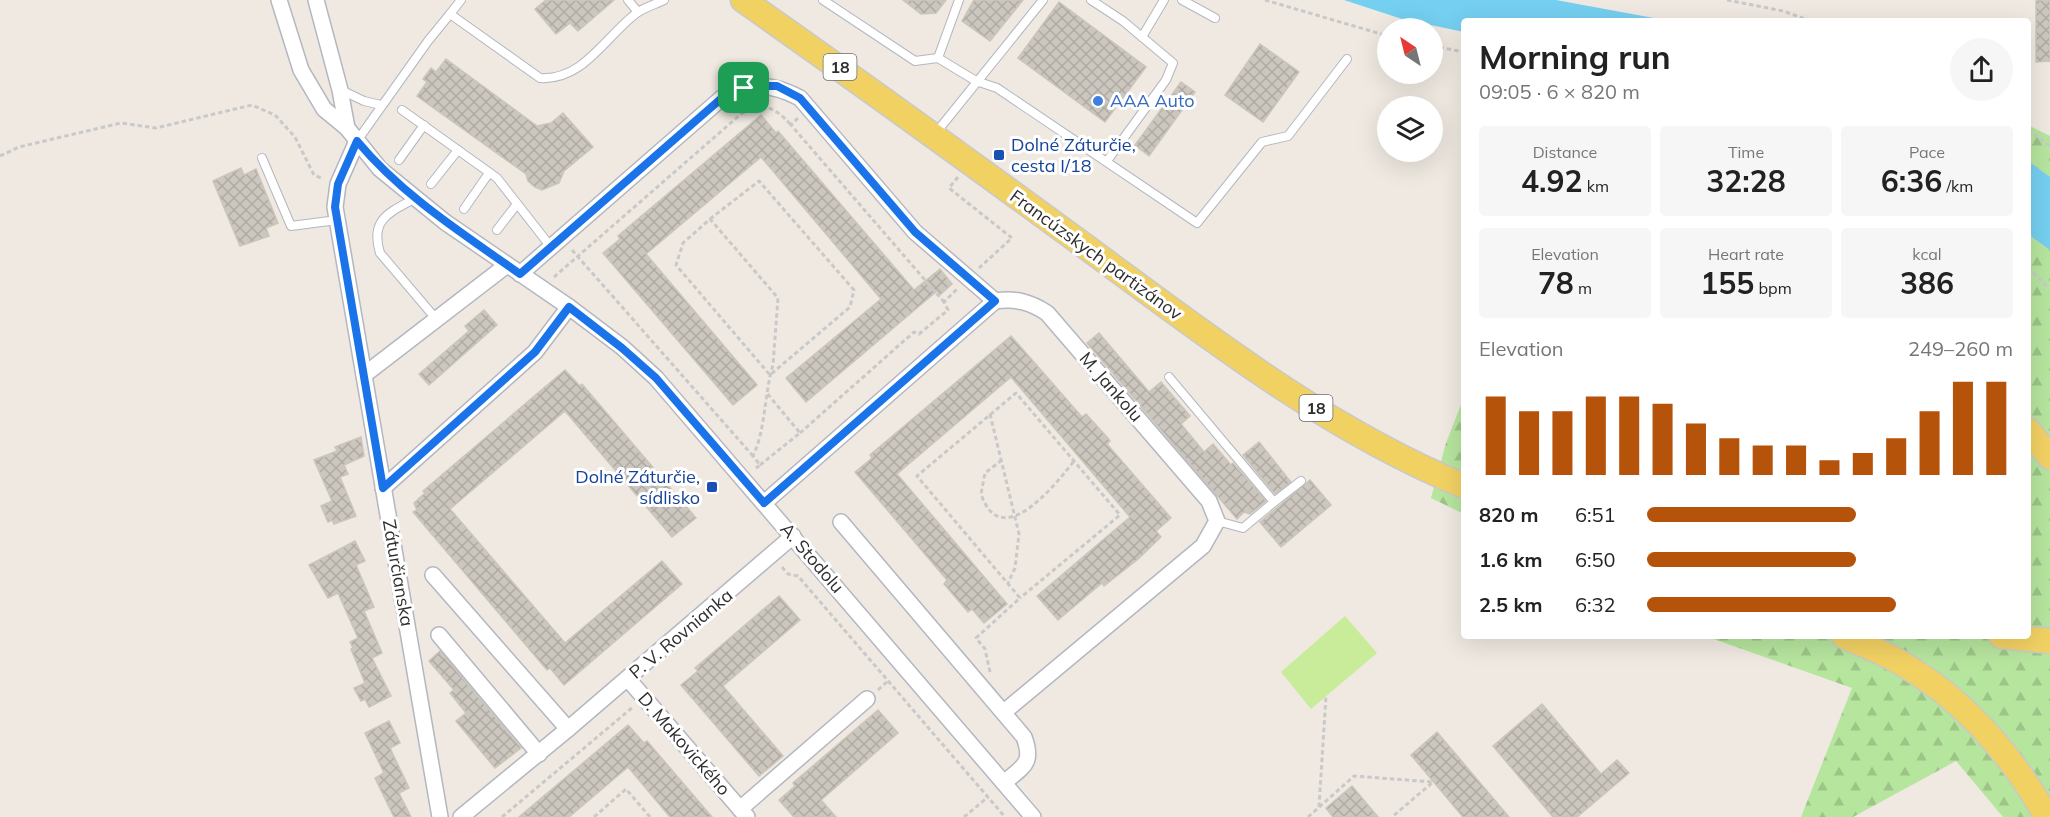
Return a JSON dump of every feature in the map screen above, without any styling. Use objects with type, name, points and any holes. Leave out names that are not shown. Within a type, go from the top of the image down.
[{"type":"main road","name":"Francúzskych partizánov","points":[[741,0],[934,135],[1242,361],[1359,434],[1461,485]]},
{"type":"main road","points":[[2031,434],[2050,457]]},
{"type":"main road","points":[[1851,639],[1894,659],[1929,682],[1967,712],[2002,750],[2030,787],[2047,817]]},
{"type":"main road","points":[[2030,639],[2050,641]]},
{"type":"street","points":[[279,0],[301,70],[324,109],[347,128],[357,141]]},
{"type":"street","points":[[316,0],[340,90],[347,128]]},
{"type":"street","points":[[364,375],[437,320],[556,242],[723,97],[759,86],[777,86],[800,98],[915,232],[970,277],[995,301],[764,503]]},
{"type":"street","name":"Záturčianska","points":[[357,141],[338,184],[335,207],[440,817]]},
{"type":"street","name":"A. Stodolu","points":[[357,141],[381,169],[414,199],[569,307],[656,378],[1033,817]]},
{"type":"street","name":"M. Jankolu","points":[[995,301],[1010,299],[1030,302],[1047,313],[1209,501],[1218,521]]},
{"type":"street","points":[[383,488],[535,352],[569,307]]},
{"type":"street","points":[[1004,712],[1203,546],[1218,521]]},
{"type":"street","points":[[842,522],[1024,737],[1030,752],[1028,762],[1004,783]]},
{"type":"street","name":"P. V. Rovnianka","points":[[461,817],[628,679],[773,556],[793,536]]},
{"type":"street","points":[[434,575],[568,729]]},
{"type":"street","points":[[439,635],[539,754]]},
{"type":"street","name":"D. Makovického","points":[[628,679],[744,813],[867,699]]},
{"type":"lane","points":[[357,141],[381,105],[461,0]]},
{"type":"lane","points":[[628,0],[638,12]]},
{"type":"lane","points":[[450,14],[487,38],[540,78],[550,79],[573,71],[638,12],[664,0]]},
{"type":"lane","points":[[823,0],[915,62],[938,58],[976,81],[997,88],[1197,223],[1262,142],[1288,136],[1347,59]]},
{"type":"lane","points":[[938,58],[959,0]]},
{"type":"lane","points":[[934,135],[1043,0]]},
{"type":"lane","points":[[1091,0],[1173,63],[1166,80],[1107,161]]},
{"type":"lane","points":[[1142,37],[1164,0]]},
{"type":"lane","points":[[1182,0],[1215,18]]},
{"type":"lane","points":[[340,90],[364,101],[381,105]]},
{"type":"lane","points":[[402,110],[496,178],[517,204],[556,242]]},
{"type":"lane","points":[[399,160],[424,125]]},
{"type":"lane","points":[[431,184],[458,150]]},
{"type":"lane","points":[[262,158],[291,226],[338,220]]},
{"type":"lane","points":[[464,209],[489,173]]},
{"type":"lane","points":[[414,199],[389,212],[379,225],[376,240],[380,253],[437,320]]},
{"type":"lane","points":[[497,231],[517,204]]},
{"type":"lane","points":[[1169,377],[1274,502]]},
{"type":"lane","points":[[1218,521],[1243,528],[1301,481]]},
{"type":"path","points":[[1265,0],[1377,33]]},
{"type":"path","points":[[1727,0],[1783,11],[1803,18]]},
{"type":"path","points":[[1443,48],[1461,51]]},
{"type":"path","points":[[0,156],[19,147],[121,123],[156,128],[252,105],[275,115],[295,137],[314,176],[338,184]]},
{"type":"path","points":[[542,288],[741,114],[760,106],[772,108],[791,125],[944,302],[948,310],[919,334],[914,332],[800,433],[743,479]]},
{"type":"path","points":[[791,125],[810,108]]},
{"type":"path","points":[[2031,132],[2050,146]]},
{"type":"path","points":[[944,302],[1012,238],[949,188],[971,163]]},
{"type":"path","points":[[759,181],[854,290],[850,307],[770,375],[676,265],[683,243],[759,181]]},
{"type":"path","points":[[710,219],[778,298],[770,375],[758,446],[753,456]]},
{"type":"path","points":[[556,242],[578,256],[760,465]]},
{"type":"path","points":[[2031,270],[2050,290]]},
{"type":"path","points":[[766,392],[800,433]]},
{"type":"path","points":[[992,683],[985,649],[976,638],[1020,598],[1120,515],[1016,393],[917,476],[1020,598]]},
{"type":"path","points":[[990,414],[1016,517],[1018,552],[1008,583]]},
{"type":"path","points":[[1002,460],[985,473],[981,494],[994,513],[1016,517],[1030,508],[1074,461]]},
{"type":"path","points":[[773,556],[788,574],[798,576],[1005,817]]},
{"type":"path","points":[[1319,807],[1326,696]]},
{"type":"path","points":[[502,817],[631,707],[639,708]]},
{"type":"path","points":[[1308,817],[1354,776],[1433,782],[1392,817]]},
{"type":"path","points":[[594,817],[626,789],[650,817]]},
{"type":"path","points":[[964,817],[988,797]]},
{"type":"green space","points":[[2031,126],[2050,136],[2050,817],[2003,817],[1956,761],[1853,817],[1801,817],[1852,688],[1713,639],[2031,639]]},
{"type":"green space","points":[[1461,405],[1461,513],[1431,498],[1446,443]]},
{"type":"green space","points":[[1345,616],[1377,653],[1311,709],[1281,672]]},
{"type":"water","points":[[1344,0],[1556,0],[1654,18],[1461,18],[1461,31],[1443,28],[1443,18],[1399,18]]},
{"type":"water","points":[[2031,163],[2050,177],[2050,250],[2031,236]]},
{"type":"building","points":[[546,0],[614,0],[578,31],[570,23],[556,34],[535,9]]},
{"type":"building","points":[[903,0],[946,0],[936,13],[921,14]]},
{"type":"building","points":[[974,0],[1023,0],[990,41],[962,21]]},
{"type":"building","points":[[2036,0],[2050,0],[2050,61],[2036,62]]},
{"type":"building","points":[[1059,2],[1146,67],[1105,122],[1018,58]]},
{"type":"building","points":[[1260,44],[1299,72],[1263,122],[1225,95]]},
{"type":"building","points":[[446,59],[537,126],[551,123],[563,113],[593,147],[564,171],[559,183],[542,190],[535,187],[528,181],[526,174],[417,96],[427,82],[423,79],[431,68],[436,72]]},
{"type":"building","points":[[1181,82],[1195,92],[1149,156],[1135,145]]},
{"type":"building","points":[[761,115],[776,133],[778,131],[914,290],[940,269],[952,284],[940,295],[937,291],[806,402],[786,378],[881,299],[761,157],[646,254],[757,385],[733,405],[603,253],[620,239],[618,236]]},
{"type":"building","points":[[241,168],[244,175],[256,169],[278,223],[266,228],[269,236],[240,246],[213,181]]},
{"type":"building","points":[[484,310],[497,325],[429,385],[419,374],[469,331],[465,326]]},
{"type":"building","points":[[1099,333],[1149,392],[1161,382],[1190,416],[1181,424],[1204,452],[1213,444],[1266,501],[1250,514],[1244,512],[1237,519],[1087,343]]},
{"type":"building","points":[[1011,336],[1082,417],[1086,414],[1106,436],[1110,441],[1107,444],[1171,518],[1156,531],[1161,537],[1137,560],[1104,586],[1102,583],[1058,620],[1037,596],[1130,517],[1011,377],[897,474],[1007,604],[984,623],[972,609],[968,612],[944,584],[947,580],[855,472],[872,458],[870,455]]},
{"type":"building","points":[[565,370],[580,386],[582,384],[696,518],[672,537],[565,411],[450,509],[565,643],[662,561],[682,584],[564,685],[550,668],[547,670],[413,512],[417,510],[414,503],[425,493],[423,491]]},
{"type":"building","points":[[361,437],[364,456],[344,465],[348,474],[340,477],[356,516],[334,524],[332,520],[328,522],[321,506],[332,501],[314,460],[337,451],[335,447]]},
{"type":"building","points":[[1259,442],[1291,482],[1275,494],[1243,455]]},
{"type":"building","points":[[1310,480],[1331,505],[1281,547],[1260,522]]},
{"type":"building","points":[[355,541],[365,561],[356,565],[374,607],[364,611],[382,653],[372,658],[391,696],[369,707],[365,699],[361,701],[354,688],[365,683],[351,649],[353,648],[350,642],[358,638],[338,593],[328,598],[309,565]]},
{"type":"building","points":[[779,596],[800,620],[723,686],[783,756],[759,776],[681,685],[698,671],[695,668]]},
{"type":"building","points":[[440,651],[521,748],[495,768],[456,721],[466,713],[450,693],[454,690],[429,661]]},
{"type":"building","points":[[1542,704],[1601,774],[1617,760],[1629,773],[1577,817],[1553,817],[1493,746]]},
{"type":"building","points":[[878,710],[898,733],[821,800],[836,817],[794,817],[779,800],[795,786],[793,783]]},
{"type":"building","points":[[389,721],[400,743],[390,748],[409,788],[399,793],[411,817],[394,817],[375,778],[384,773],[365,733]]},
{"type":"building","points":[[628,725],[644,743],[647,741],[712,817],[670,817],[628,767],[569,817],[519,817]]},
{"type":"building","points":[[1437,732],[1509,817],[1463,817],[1411,755]]},
{"type":"building","points":[[1352,786],[1378,817],[1333,817],[1326,808]]},
{"type":"place","name":"AAA Auto","points":[[1098,101]]},
{"type":"place","name":"Dolné Záturčie, cesta I/18","points":[[999,155]]},
{"type":"place","name":"Dolné Záturčie, sídlisko","points":[[712,487]]},
{"type":"route","points":[[777,86],[800,98],[915,232],[970,277],[995,301],[764,503],[656,378],[569,307],[535,352],[383,488],[335,207],[338,184],[357,141],[381,169],[414,199],[520,274],[723,97],[744,88],[777,86]]}]
